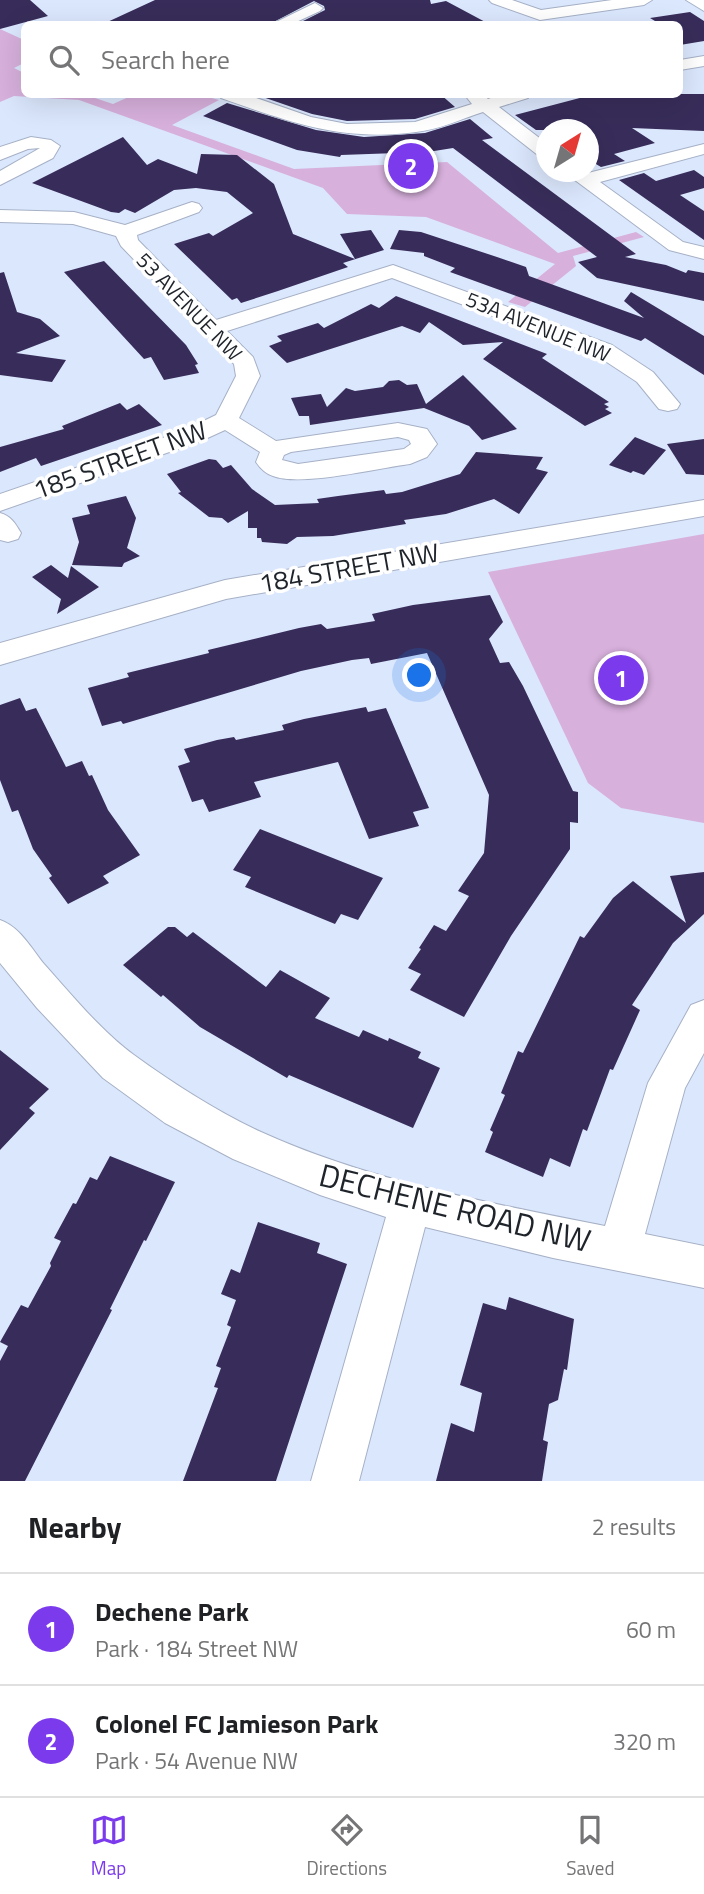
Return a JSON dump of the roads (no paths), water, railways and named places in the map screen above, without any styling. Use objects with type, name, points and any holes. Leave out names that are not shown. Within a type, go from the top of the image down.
[{"type":"street","points":[[497,0],[540,15],[644,0]]},
{"type":"street","points":[[694,0],[704,6]]},
{"type":"street","points":[[287,21],[315,8]]},
{"type":"street","points":[[683,64],[704,61]]},
{"type":"street","points":[[238,98],[307,122],[347,129],[416,127],[477,100],[536,144]]},
{"type":"street","points":[[0,154],[23,143],[43,142],[51,146],[46,154],[0,179]]},
{"type":"street","points":[[599,172],[701,149]]},
{"type":"street","points":[[587,182],[676,246],[704,253]]},
{"type":"street","name":"53 AVENUE NW","points":[[0,216],[74,218],[126,232],[192,208]]},
{"type":"street","name":"53 AVENUE NW","points":[[126,232],[128,242],[244,362],[248,376],[226,420]]},
{"type":"street","name":"53A AVENUE NW","points":[[212,328],[394,271],[604,351],[645,377],[668,404]]},
{"type":"street","name":"185 STREET NW","points":[[0,503],[192,436],[226,420],[273,450]]},
{"type":"street","name":"185 STREET NW","points":[[398,430],[414,432],[421,437],[424,444],[418,452],[410,456],[298,472],[274,467],[269,462],[273,450],[287,445],[398,430]]},
{"type":"street","name":"184 STREET NW","points":[[0,654],[225,590],[704,508]]},
{"type":"street","name":"DECHENE ROAD NW","points":[[0,935],[39,986],[116,1065],[187,1115],[293,1167],[410,1204],[704,1267]]},
{"type":"street","name":"DECHENE ROAD NW","points":[[619,1249],[667,1083],[704,1017]]},
{"type":"street","points":[[335,1481],[410,1204]]},
{"type":"place","name":"Colonel FC Jamieson Park","points":[[411,166]]},
{"type":"place","name":"Dechene Park","points":[[621,678]]}]
